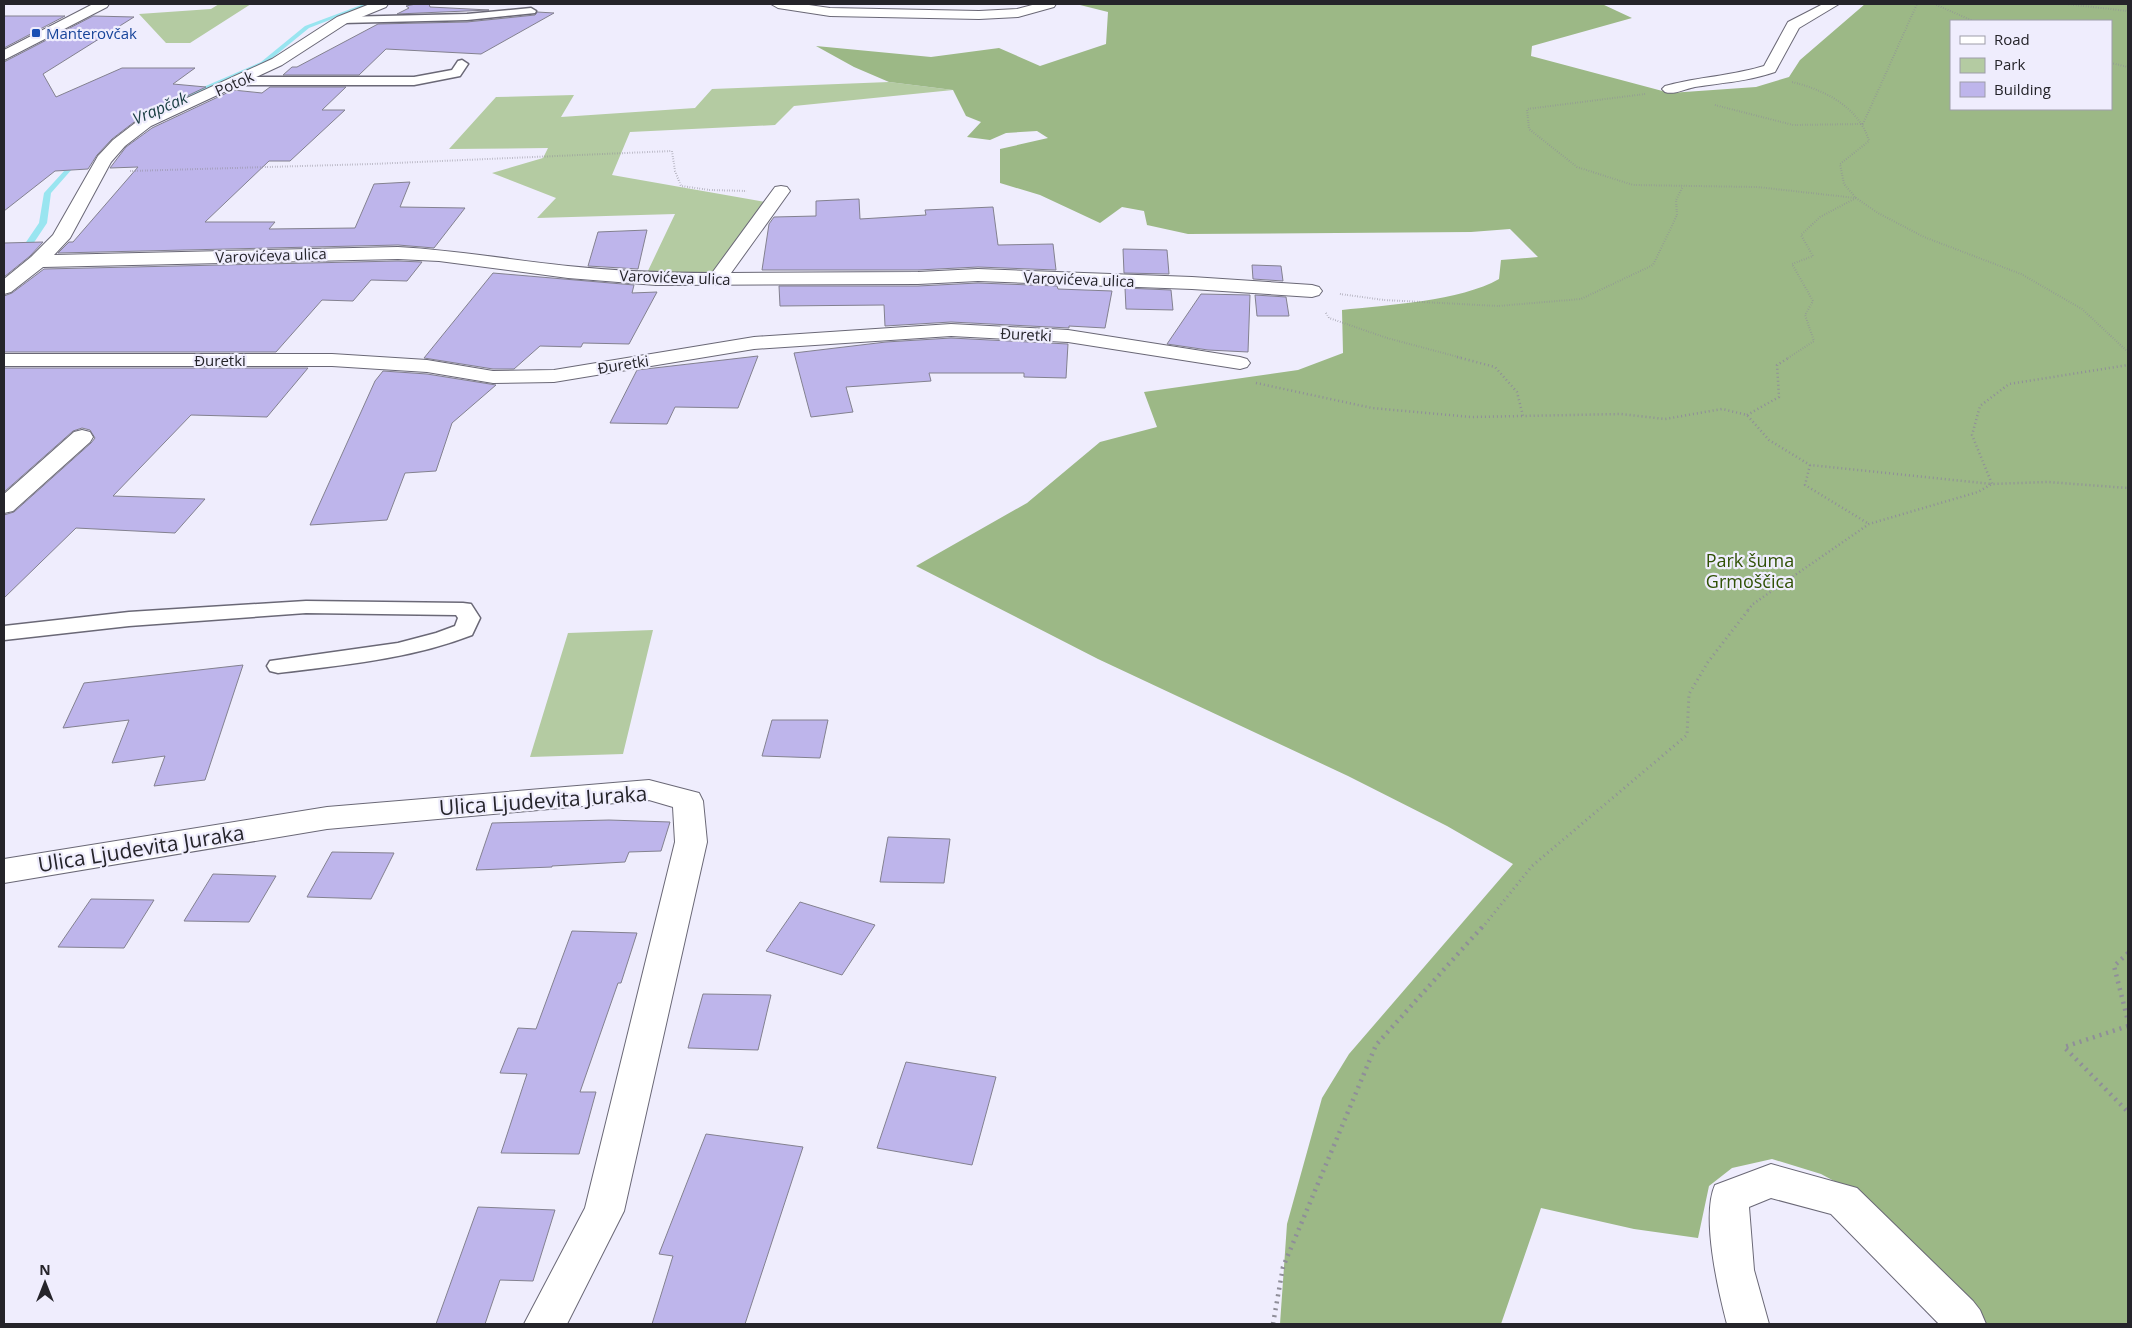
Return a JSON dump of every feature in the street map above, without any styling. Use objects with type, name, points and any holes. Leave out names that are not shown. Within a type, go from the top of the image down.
[{"type":"street","points":[[4,56],[102,4]]},
{"type":"street","name":"Potok","points":[[4,288],[38,261],[61,238],[104,160],[119,143],[145,123],[169,110],[240,81],[277,62],[342,20],[381,4]]},
{"type":"street","points":[[778,4],[830,12],[979,15],[1018,13],[1050,4]]},
{"type":"street","points":[[1670,89],[1691,82],[1757,74],[1770,69],[1793,25],[1832,4]]},
{"type":"street","points":[[10,37],[32,40]]},
{"type":"street","points":[[717,279],[781,191]]},
{"type":"street","name":"Varovićeva ulica","points":[[38,261],[398,252],[439,255],[568,272],[656,279],[918,278],[978,275],[1192,283],[1312,291]]},
{"type":"street","name":"Đuretki","points":[[4,360],[332,360],[427,366],[493,377],[554,376],[754,343],[951,330],[1068,336],[1240,363]]},
{"type":"street","points":[[4,506],[82,437]]},
{"type":"street","name":"Ulica Ljudevita Juraka","points":[[4,871],[327,818],[649,790],[688,802],[691,842],[604,1212],[545,1324]]},
{"type":"street","points":[[1748,1324],[1734,1270],[1729,1197],[1771,1182],[1843,1200],[1965,1324]]},
{"type":"lane","points":[[342,20],[467,16],[531,11]]},
{"type":"lane","points":[[240,81],[414,81],[456,73],[462,64]]},
{"type":"lane","points":[[4,633],[129,619],[306,607],[463,609],[469,618],[464,630],[442,640],[394,650],[278,666]]},
{"type":"path","points":[[1863,124],[1917,4]]},
{"type":"path","points":[[1934,4],[1972,20]]},
{"type":"path","points":[[2066,4],[2128,11]]},
{"type":"path","points":[[2112,63],[2128,67]]},
{"type":"path","points":[[1757,74],[1810,86],[1846,106],[1863,124],[1869,141],[1840,164],[1844,184],[1856,198],[1878,213],[1924,238],[2021,274],[2082,309],[2128,352]]},
{"type":"path","points":[[1856,198],[1756,187],[1633,185],[1578,167],[1529,129],[1527,109],[1556,103],[1631,98],[1670,89],[1726,109],[1793,125],[1863,124]]},
{"type":"path","points":[[97,172],[372,164],[672,151],[675,171],[681,186],[710,190],[781,191]]},
{"type":"path","points":[[1312,291],[1384,300],[1498,306],[1581,299],[1653,265],[1677,215],[1676,200],[1683,186]]},
{"type":"path","points":[[1747,415],[1779,397],[1777,365],[1814,341],[1805,315],[1813,301],[1792,264],[1813,256],[1801,235],[1820,217],[1856,198]]},
{"type":"path","points":[[1312,291],[1329,318],[1387,338],[1495,367],[1517,392],[1523,416]]},
{"type":"path","points":[[1240,363],[1232,377],[1372,408],[1471,417],[1621,414],[1665,419],[1722,409],[1747,415],[1769,440],[1810,465],[1992,484],[2048,482],[2128,488]]},
{"type":"path","points":[[1992,484],[1972,435],[1980,406],[2009,384],[2128,365]]},
{"type":"path","points":[[1810,465],[1806,485],[1869,524]]},
{"type":"path","points":[[1273,1324],[1283,1267],[1376,1045],[1478,934],[1532,866],[1687,736],[1690,694],[1708,662],[1753,604],[1869,524],[1978,492],[1992,484]]},
{"type":"path","points":[[2128,953],[2114,966],[2128,1021]]},
{"type":"path","points":[[2128,1026],[2064,1047],[2128,1112]]},
{"type":"green space","points":[[219,4],[251,4],[190,43],[166,43],[139,14],[211,9]]},
{"type":"green space","name":"Park šuma Grmoščica","points":[[1076,4],[1602,4],[1632,18],[1532,46],[1531,56],[1670,93],[1756,87],[1789,77],[1800,60],[1865,4],[2128,4],[2128,1324],[1978,1324],[1964,1304],[1851,1190],[1821,1174],[1772,1159],[1732,1168],[1709,1186],[1698,1238],[1634,1229],[1541,1208],[1501,1324],[1280,1324],[1287,1224],[1322,1098],[1349,1054],[1513,864],[1447,826],[1348,776],[1098,659],[916,566],[1027,503],[1100,442],[1157,427],[1144,392],[1298,370],[1343,353],[1342,310],[1423,301],[1465,292],[1499,279],[1501,260],[1538,257],[1510,229],[1471,232],[1188,234],[1147,225],[1144,211],[1122,207],[1100,223],[1040,195],[1000,183],[1000,149],[1048,138],[1037,131],[1006,133],[990,140],[967,137],[981,122],[966,116],[953,90],[889,82],[854,67],[816,46],[931,57],[999,48],[1040,66],[1106,44],[1108,12]]},
{"type":"green space","points":[[889,82],[953,90],[794,106],[775,125],[630,132],[612,175],[765,202],[716,272],[646,275],[675,214],[537,218],[556,198],[492,173],[543,158],[548,148],[449,149],[496,97],[574,95],[561,117],[695,108],[712,89]]},
{"type":"green space","points":[[653,630],[623,754],[530,757],[568,633]]},
{"type":"building","points":[[429,4],[430,7],[489,10],[397,14],[409,8],[406,6]]},
{"type":"building","points":[[537,12],[554,13],[481,54],[386,49],[359,75],[283,75],[292,67],[297,67],[378,24],[467,22],[535,15]]},
{"type":"building","points":[[4,16],[65,16],[4,48]]},
{"type":"building","points":[[93,16],[134,17],[43,74],[56,97],[122,68],[195,68],[173,84],[206,87],[138,119],[112,139],[97,155],[88,169],[55,171],[4,211],[4,62]]},
{"type":"building","points":[[270,87],[346,87],[322,110],[345,110],[290,161],[269,161],[205,222],[275,222],[269,229],[355,228],[374,184],[410,182],[400,207],[465,208],[434,248],[398,245],[58,253],[69,242],[73,242],[138,167],[110,168],[126,147],[152,128],[233,90],[262,93]]},
{"type":"building","points":[[859,199],[860,219],[926,215],[925,210],[993,207],[998,245],[1053,244],[1056,270],[978,267],[918,270],[762,270],[769,224],[774,217],[816,216],[816,201]]},
{"type":"building","points":[[647,230],[638,269],[588,266],[598,232]]},
{"type":"building","points":[[43,242],[30,256],[4,277],[4,243]]},
{"type":"building","points":[[1123,249],[1167,250],[1169,274],[1124,273]]},
{"type":"building","points":[[422,262],[407,281],[371,280],[353,301],[322,300],[276,352],[4,352],[4,296],[12,293],[44,269]]},
{"type":"building","points":[[1252,265],[1281,266],[1283,281],[1253,279]]},
{"type":"building","points":[[493,273],[634,285],[632,293],[657,292],[629,344],[583,343],[581,347],[540,346],[514,369],[493,369],[424,358]]},
{"type":"building","points":[[978,283],[1057,286],[1058,289],[1112,291],[1105,328],[951,322],[885,326],[884,305],[780,306],[779,286],[918,286]]},
{"type":"building","points":[[1125,288],[1171,290],[1173,310],[1126,309]]},
{"type":"building","points":[[1201,294],[1250,295],[1248,352],[1208,350],[1167,344]]},
{"type":"building","points":[[1255,295],[1286,297],[1289,316],[1257,316]]},
{"type":"building","points":[[951,338],[1068,344],[1066,378],[1024,377],[1024,373],[929,373],[931,381],[846,387],[853,412],[811,417],[794,353],[886,342]]},
{"type":"building","points":[[758,356],[738,408],[675,407],[667,424],[610,423],[637,370]]},
{"type":"building","points":[[4,368],[308,368],[267,417],[191,415],[113,496],[205,499],[175,533],[76,528],[4,598],[4,515],[14,512],[95,438],[90,430],[82,428],[73,431],[4,492]]},
{"type":"building","points":[[383,371],[427,374],[496,385],[452,423],[436,471],[405,473],[387,520],[310,525],[375,381]]},
{"type":"building","points":[[243,665],[205,780],[154,786],[165,756],[112,763],[129,720],[63,728],[84,683]]},
{"type":"building","points":[[772,720],[828,720],[820,758],[762,756]]},
{"type":"building","points":[[609,820],[670,822],[661,851],[629,852],[625,862],[476,870],[492,823]]},
{"type":"building","points":[[888,837],[950,839],[944,883],[880,882]]},
{"type":"building","points":[[332,852],[394,853],[371,899],[307,897]]},
{"type":"building","points":[[213,874],[276,876],[249,922],[184,921]]},
{"type":"building","points":[[91,899],[154,900],[124,948],[58,947]]},
{"type":"building","points":[[800,902],[875,925],[842,975],[766,951]]},
{"type":"building","points":[[572,931],[637,933],[621,983],[618,983],[580,1092],[596,1092],[579,1154],[501,1153],[527,1074],[500,1073],[518,1028],[536,1029]]},
{"type":"building","points":[[703,994],[771,995],[758,1050],[688,1048]]},
{"type":"building","points":[[906,1062],[996,1077],[972,1165],[877,1148]]},
{"type":"building","points":[[706,1134],[803,1147],[745,1324],[652,1324],[673,1256],[659,1254]]},
{"type":"building","points":[[478,1207],[555,1210],[533,1281],[500,1280],[485,1324],[436,1324]]},
{"type":"waterway","name":"Vrapčak","points":[[181,98],[263,63],[307,27],[368,4]]},
{"type":"waterway","name":"Vrapčak","points":[[4,269],[25,250],[43,223],[48,193],[77,160]]},
{"type":"place","name":"Manterovčak","points":[[36,33]]}]
